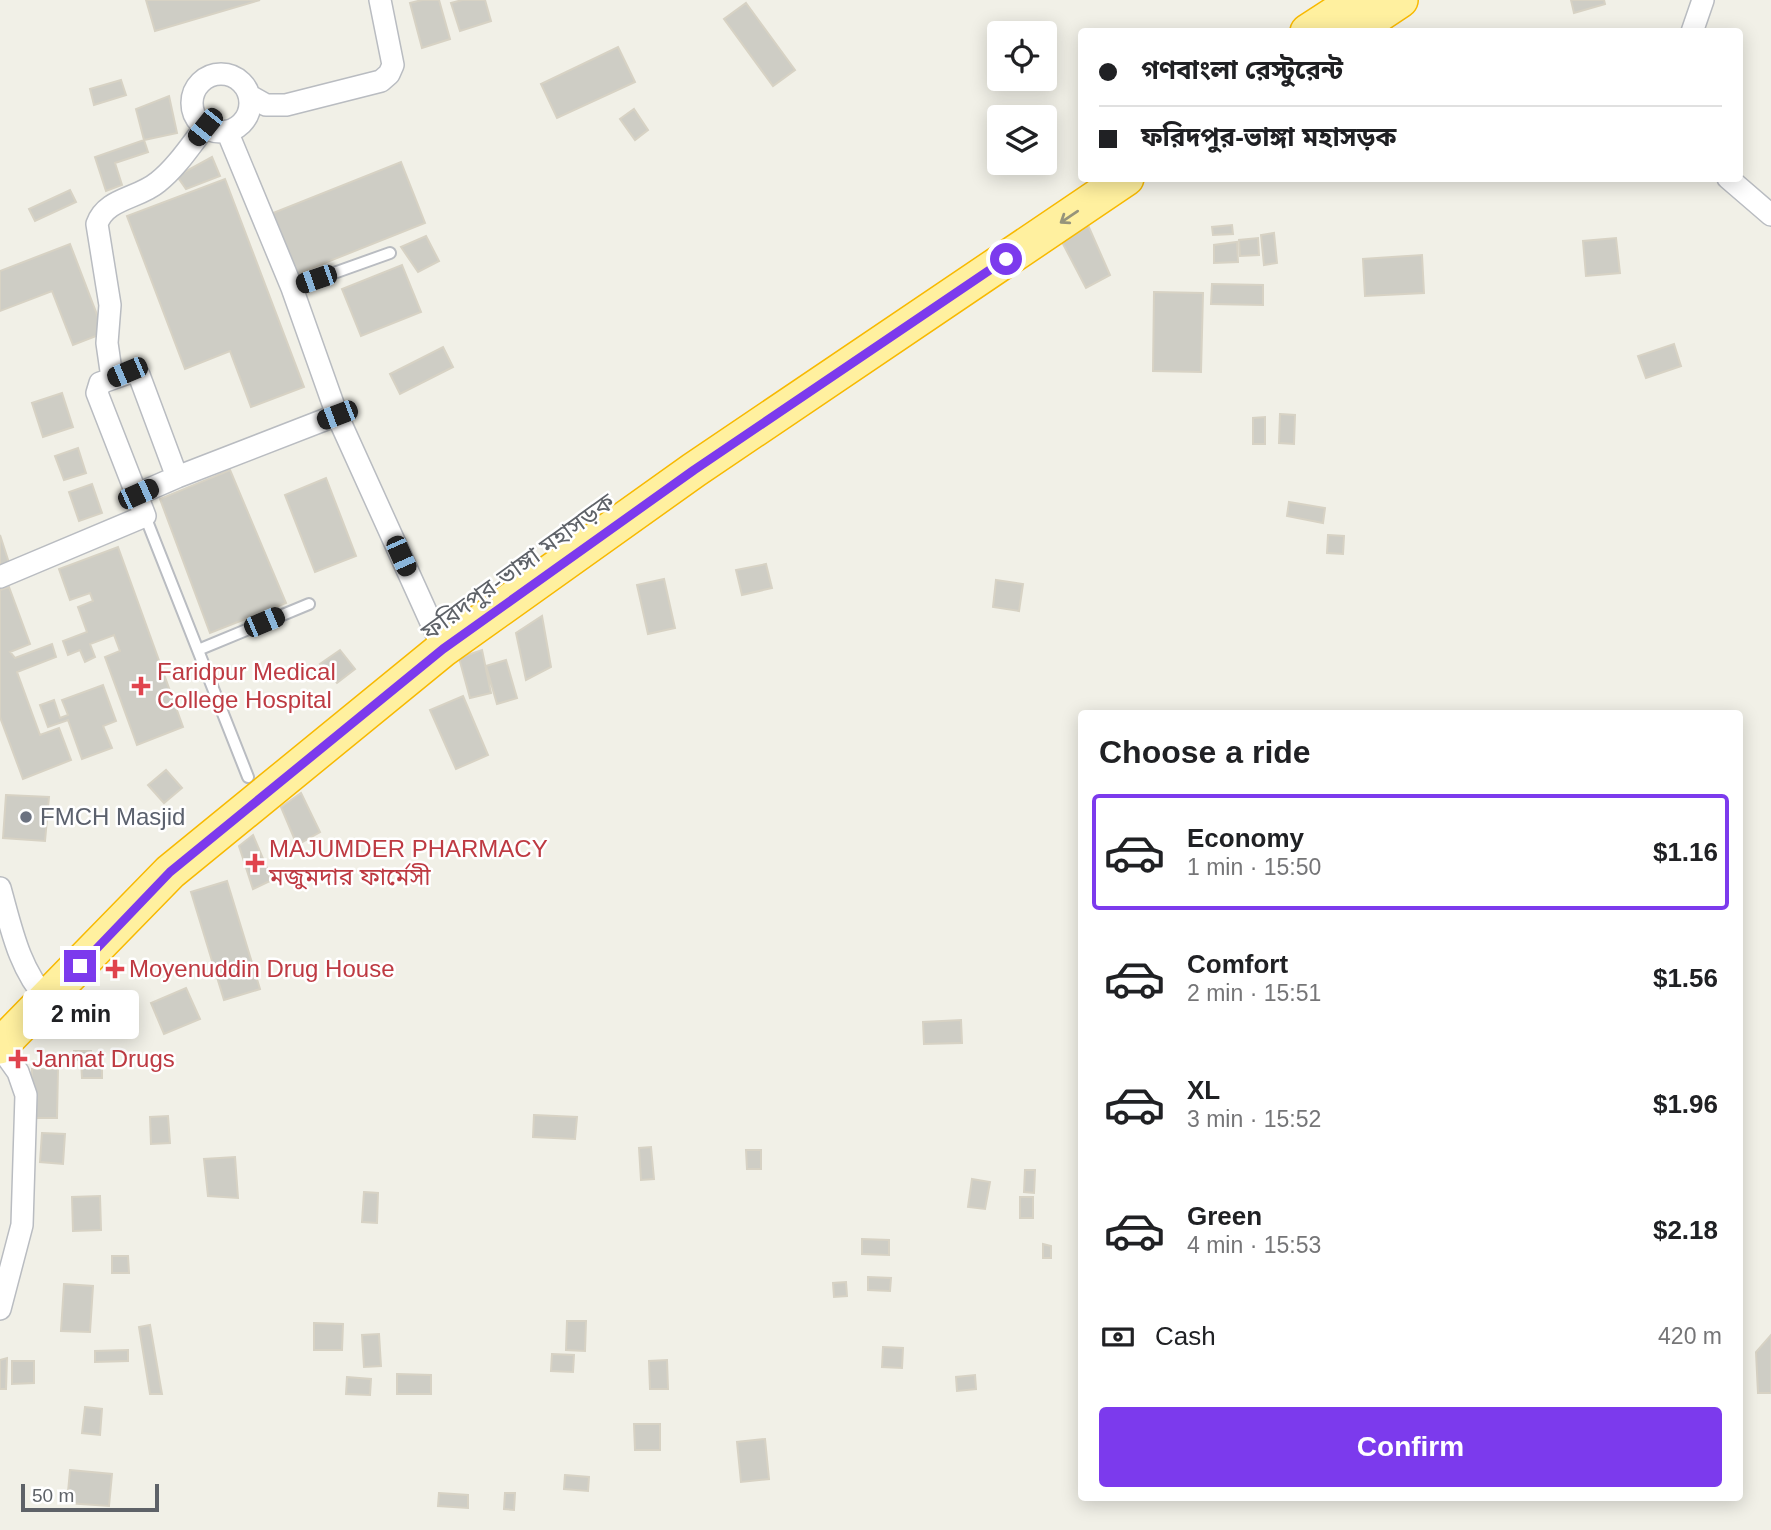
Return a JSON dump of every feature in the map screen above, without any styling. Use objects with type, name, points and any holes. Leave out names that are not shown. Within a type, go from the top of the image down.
[{"type":"highway","points":[[1314,28],[1357,0]]},
{"type":"highway","points":[[1358,28],[1400,0]]},
{"type":"highway","name":"ফরিদপুর-ভাঙ্গা মহাসড়ক","points":[[0,1047],[39,990],[154,855],[255,787],[438,638],[692,443],[1078,181]]},
{"type":"highway","name":"ফরিদপুর-ভাঙ্গা মহাসড়ক","points":[[438,638],[694,470],[1119,182]]},
{"type":"highway","name":"ফরিদপুর-ভাঙ্গা মহাসড়ক","points":[[0,1013],[39,990]]},
{"type":"street","points":[[250,96],[246,118],[228,131],[214,132],[205,127],[192,109],[192,97],[204,79],[215,74],[227,73],[237,78],[250,96],[266,105],[286,105],[381,81],[389,74],[393,65],[380,0]]},
{"type":"street","points":[[1693,28],[1703,0]]},
{"type":"street","points":[[112,378],[107,344],[110,305],[97,225],[101,213],[106,207],[137,195],[158,182],[205,127]]},
{"type":"street","points":[[228,131],[292,288],[337,415],[438,638]]},
{"type":"street","points":[[1733,182],[1771,215]]},
{"type":"street","points":[[0,577],[145,516],[97,393],[100,383],[127,372],[134,371],[139,375],[177,477]]},
{"type":"street","points":[[138,494],[337,415]]},
{"type":"street","points":[[0,888],[15,941],[39,990]]},
{"type":"street","points":[[0,1047],[18,1072],[26,1095],[22,1225],[0,1309]]},
{"type":"lane","points":[[292,288],[390,253]]},
{"type":"lane","points":[[145,516],[255,787]]},
{"type":"lane","points":[[198,650],[309,604]]},
{"type":"building","points":[[146,0],[260,0],[155,31]]},
{"type":"building","points":[[439,0],[450,39],[422,48],[410,3]]},
{"type":"building","points":[[485,0],[491,21],[460,31],[451,3]]},
{"type":"building","points":[[1571,0],[1604,0],[1605,4],[1574,13]]},
{"type":"building","points":[[746,3],[795,70],[773,86],[724,19]]},
{"type":"building","points":[[618,47],[635,82],[557,118],[541,84]]},
{"type":"building","points":[[121,80],[126,95],[94,105],[90,89]]},
{"type":"building","points":[[169,96],[177,133],[144,140],[136,109]]},
{"type":"building","points":[[634,109],[648,130],[635,140],[620,119]]},
{"type":"building","points":[[144,140],[148,152],[115,163],[122,185],[106,191],[95,157]]},
{"type":"building","points":[[212,157],[220,176],[186,189],[177,176]]},
{"type":"building","points":[[401,162],[425,223],[297,274],[273,213]]},
{"type":"building","points":[[225,179],[304,387],[251,407],[230,351],[185,369],[127,216]]},
{"type":"building","points":[[70,190],[76,202],[35,221],[29,209]]},
{"type":"building","points":[[1087,223],[1110,275],[1086,288],[1061,240]]},
{"type":"building","points":[[1232,225],[1233,234],[1213,235],[1212,227]]},
{"type":"building","points":[[1274,233],[1277,263],[1264,265],[1261,235]]},
{"type":"building","points":[[426,236],[439,261],[418,272],[401,247]]},
{"type":"building","points":[[1258,238],[1259,255],[1240,256],[1239,240]]},
{"type":"building","points":[[1616,238],[1620,273],[1586,276],[1583,241]]},
{"type":"building","points":[[1237,242],[1238,262],[1214,263],[1214,245]]},
{"type":"building","points":[[70,244],[104,333],[73,345],[52,291],[0,311],[0,271]]},
{"type":"building","points":[[1422,255],[1424,293],[1365,296],[1363,259]]},
{"type":"building","points":[[402,265],[421,312],[361,336],[342,289]]},
{"type":"building","points":[[1212,284],[1263,285],[1263,305],[1211,304]]},
{"type":"building","points":[[1154,292],[1203,293],[1201,372],[1153,371]]},
{"type":"building","points":[[1674,344],[1681,366],[1646,378],[1638,356]]},
{"type":"building","points":[[443,347],[453,367],[400,394],[390,374]]},
{"type":"building","points":[[62,393],[73,427],[43,437],[32,403]]},
{"type":"building","points":[[1280,414],[1295,415],[1294,444],[1279,443]]},
{"type":"building","points":[[1265,417],[1265,444],[1253,444],[1253,418]]},
{"type":"building","points":[[78,448],[86,473],[64,480],[55,456]]},
{"type":"building","points":[[230,470],[286,603],[210,633],[160,499]]},
{"type":"building","points":[[326,478],[356,556],[315,572],[285,495]]},
{"type":"building","points":[[92,484],[102,513],[79,521],[69,492]]},
{"type":"building","points":[[1289,502],[1325,508],[1323,523],[1287,516]]},
{"type":"building","points":[[0,535],[10,566],[0,570]]},
{"type":"building","points":[[1328,535],[1344,536],[1343,554],[1327,553]]},
{"type":"building","points":[[118,547],[183,727],[137,745],[105,657],[120,651],[114,635],[90,644],[95,657],[85,662],[80,650],[68,655],[63,641],[87,632],[78,607],[93,601],[90,593],[70,600],[59,569]]},
{"type":"building","points":[[766,564],[772,588],[742,595],[736,570]]},
{"type":"building","points":[[664,579],[675,628],[648,634],[637,585]]},
{"type":"building","points":[[996,580],[1023,584],[1019,611],[993,607]]},
{"type":"building","points":[[9,587],[30,644],[10,652],[15,658],[52,644],[56,657],[17,672],[40,735],[59,728],[71,760],[23,779],[0,717],[0,590]]},
{"type":"building","points":[[542,616],[551,667],[526,680],[516,633]]},
{"type":"building","points":[[340,650],[355,669],[337,683],[320,664]]},
{"type":"building","points":[[482,650],[491,693],[470,698],[459,658]]},
{"type":"building","points":[[506,660],[517,698],[497,704],[486,666]]},
{"type":"building","points":[[103,685],[116,721],[103,726],[112,748],[82,759],[68,720],[48,727],[40,705],[54,700],[60,718],[68,715],[62,700]]},
{"type":"building","points":[[463,696],[488,755],[456,769],[430,710]]},
{"type":"building","points":[[166,770],[182,788],[164,803],[148,785]]},
{"type":"building","points":[[301,793],[320,832],[297,845],[281,807]]},
{"type":"building","name":"FMCH Masjid","points":[[6,795],[49,797],[45,841],[3,838]]},
{"type":"building","name":"MAJUMDER PHARMACY মজুমদার ফার্মেসী","points":[[253,835],[272,880],[253,889],[239,846]]},
{"type":"building","points":[[227,881],[260,989],[224,1000],[191,892]]},
{"type":"building","points":[[186,988],[200,1019],[164,1034],[151,1003]]},
{"type":"building","points":[[961,1020],[962,1043],[924,1044],[923,1022]]},
{"type":"building","points":[[74,1051],[91,1051],[91,1060],[74,1060]]},
{"type":"building","points":[[102,1060],[102,1078],[82,1078],[81,1061]]},
{"type":"building","points":[[32,1069],[58,1069],[57,1118],[31,1118]]},
{"type":"building","points":[[534,1115],[577,1117],[575,1139],[533,1137]]},
{"type":"building","points":[[168,1116],[170,1143],[151,1144],[150,1117]]},
{"type":"building","points":[[42,1133],[65,1134],[63,1164],[40,1162]]},
{"type":"building","points":[[651,1147],[654,1179],[641,1180],[639,1148]]},
{"type":"building","points":[[746,1150],[761,1150],[761,1169],[747,1169]]},
{"type":"building","points":[[235,1157],[238,1198],[208,1196],[204,1159]]},
{"type":"building","points":[[1025,1170],[1035,1170],[1034,1193],[1024,1192]]},
{"type":"building","points":[[972,1179],[990,1182],[985,1209],[968,1207]]},
{"type":"building","points":[[364,1192],[378,1193],[377,1223],[362,1222]]},
{"type":"building","points":[[100,1196],[101,1230],[73,1231],[72,1197]]},
{"type":"building","points":[[1020,1197],[1033,1197],[1033,1218],[1020,1218]]},
{"type":"building","points":[[862,1239],[889,1240],[889,1255],[862,1254]]},
{"type":"building","points":[[1043,1244],[1051,1246],[1051,1258],[1043,1258]]},
{"type":"building","points":[[112,1256],[128,1256],[129,1273],[112,1273]]},
{"type":"building","points":[[868,1277],[891,1278],[890,1291],[868,1290]]},
{"type":"building","points":[[846,1282],[847,1296],[834,1297],[833,1283]]},
{"type":"building","points":[[64,1284],[93,1286],[90,1332],[61,1331]]},
{"type":"building","points":[[567,1321],[586,1321],[585,1351],[566,1350]]},
{"type":"building","points":[[314,1323],[343,1324],[342,1350],[314,1350]]},
{"type":"building","points":[[150,1325],[162,1394],[150,1394],[139,1327]]},
{"type":"building","points":[[379,1334],[381,1366],[364,1367],[362,1335]]},
{"type":"building","points":[[1771,1335],[1771,1393],[1758,1393],[1756,1352]]},
{"type":"building","points":[[883,1347],[903,1348],[902,1368],[882,1367]]},
{"type":"building","points":[[128,1350],[128,1361],[95,1362],[95,1351]]},
{"type":"building","points":[[552,1354],[574,1355],[573,1372],[551,1371]]},
{"type":"building","points":[[7,1358],[6,1389],[0,1389],[0,1360]]},
{"type":"building","points":[[667,1360],[668,1389],[650,1389],[649,1361]]},
{"type":"building","points":[[12,1361],[34,1361],[34,1383],[12,1384]]},
{"type":"building","points":[[397,1374],[431,1375],[431,1394],[397,1394]]},
{"type":"building","points":[[975,1375],[976,1389],[957,1391],[956,1377]]},
{"type":"building","points":[[347,1377],[371,1379],[370,1395],[346,1394]]},
{"type":"building","points":[[85,1407],[102,1409],[100,1435],[82,1433]]},
{"type":"building","points":[[634,1424],[660,1424],[660,1450],[635,1450]]},
{"type":"building","points":[[765,1439],[769,1479],[741,1482],[737,1442]]},
{"type":"building","points":[[70,1470],[112,1474],[109,1506],[67,1503]]},
{"type":"building","points":[[565,1475],[589,1477],[588,1491],[564,1489]]},
{"type":"building","points":[[439,1493],[468,1495],[468,1508],[438,1506]]},
{"type":"building","points":[[505,1493],[515,1493],[514,1510],[504,1509]]},
{"type":"place","name":"Faridpur Medical College Hospital","points":[[141,686]]},
{"type":"place","name":"FMCH Masjid","points":[[26,817]]},
{"type":"place","name":"MAJUMDER PHARMACY মজুমদার ফার্মেসী","points":[[255,863]]},
{"type":"place","name":"Moyenuddin Drug House","points":[[115,969]]},
{"type":"place","name":"Jannat Drugs","points":[[18,1059]]},
{"type":"route","points":[[80,966],[170,872],[443,649],[694,470],[1006,259]]}]
